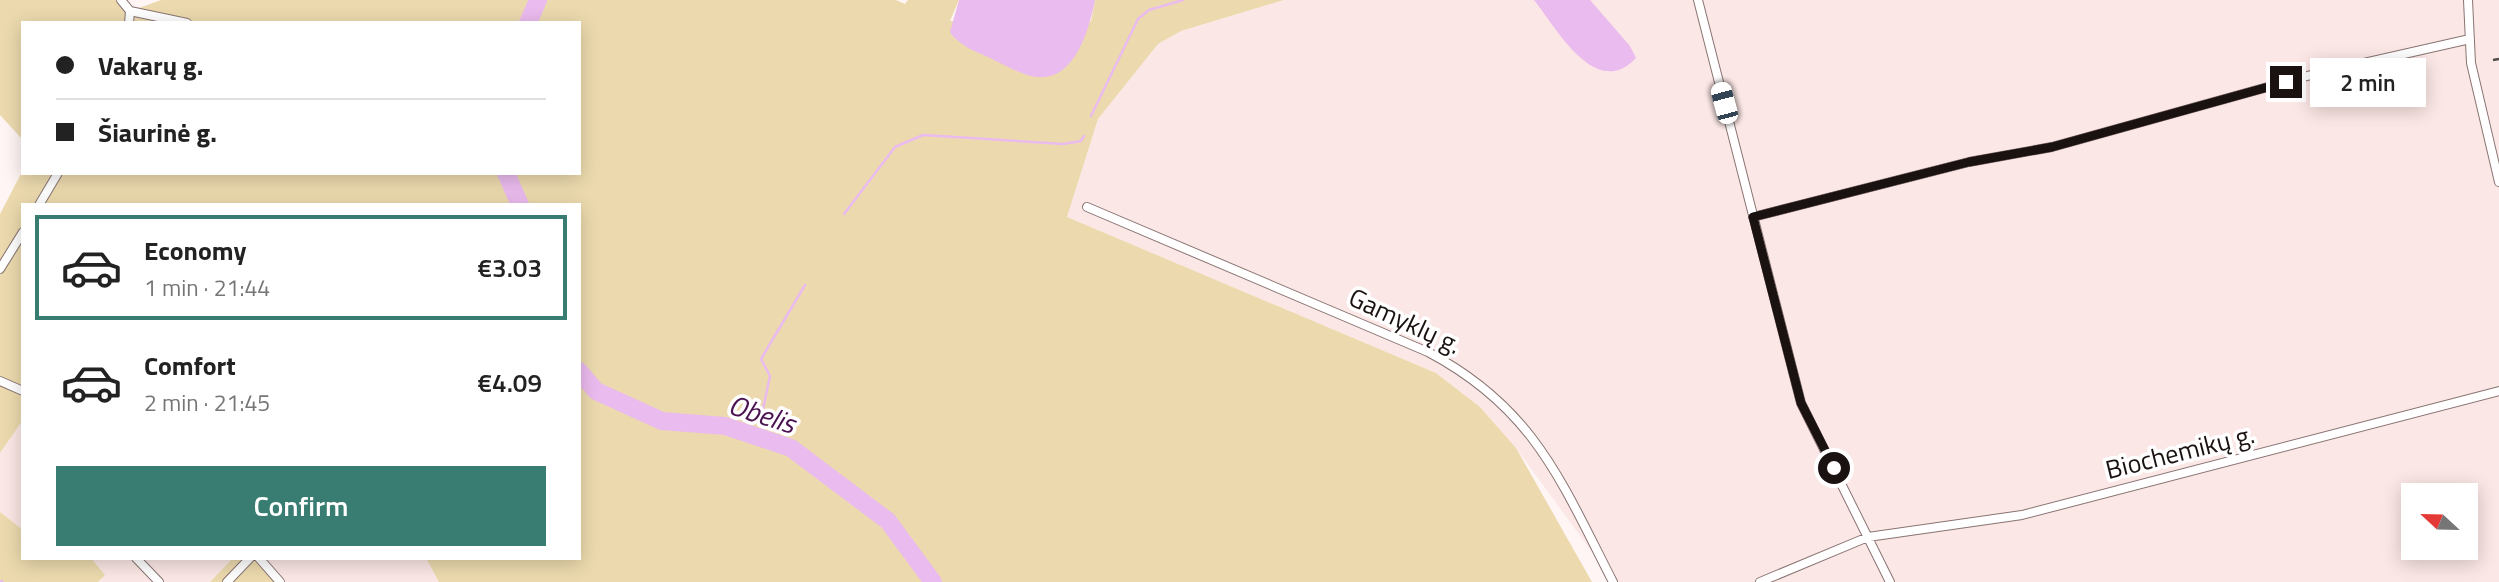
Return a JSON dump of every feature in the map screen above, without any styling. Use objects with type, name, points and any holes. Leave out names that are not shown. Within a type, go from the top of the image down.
[{"type":"street","points":[[121,0],[130,11],[178,21]]},
{"type":"street","points":[[1698,0],[1801,403],[1890,582]]},
{"type":"street","points":[[2469,0],[2470,63],[2499,182]]},
{"type":"street","points":[[129,21],[130,11]]},
{"type":"street","points":[[1753,217],[1969,162],[2052,147],[2311,75],[2470,39]]},
{"type":"street","points":[[40,203],[57,175]]},
{"type":"street","name":"Gamyklų g.","points":[[1087,207],[1428,352],[1473,378],[1513,412],[1538,443],[1560,478],[1613,582]]},
{"type":"street","points":[[0,269],[21,235]]},
{"type":"street","points":[[0,381],[21,390]]},
{"type":"street","name":"Biochemikų g.","points":[[1760,582],[1868,537],[2022,515],[2499,391]]},
{"type":"street","points":[[138,560],[159,582]]},
{"type":"street","points":[[227,582],[248,560]]},
{"type":"street","points":[[261,560],[280,582]]},
{"type":"shaded area","points":[[0,0],[121,0],[131,11],[161,0],[896,0],[905,4],[908,0],[959,0],[950,21],[1091,21],[1095,0],[1284,0],[1181,31],[1158,44],[1098,119],[1067,217],[1436,373],[1480,407],[1516,448],[1592,582],[439,582],[427,560],[581,560],[581,203],[21,203],[21,423],[0,453],[0,214],[21,174],[581,175],[581,21],[21,21],[21,138],[0,115]]},
{"type":"shaded area","points":[[959,0],[1095,0],[1090,23],[1074,58],[1056,74],[1039,77],[1012,69],[959,42],[950,32]]},
{"type":"shaded area","points":[[1284,0],[2499,0],[2499,582],[1614,582],[1516,448],[1480,407],[1436,373],[1067,217],[1098,119],[1158,44],[1181,31]]},
{"type":"shaded area","points":[[1534,0],[1590,0],[1630,46],[1636,58],[1621,69],[1606,71],[1592,66],[1566,42]]},
{"type":"shaded area","points":[[21,423],[21,528],[0,512],[0,453]]},
{"type":"shaded area","points":[[0,512],[21,528],[21,560],[93,560],[105,575],[98,582],[0,582]]},
{"type":"shaded area","points":[[93,560],[231,560],[210,582],[98,582],[105,575]]},
{"type":"shaded area","points":[[231,560],[261,560],[280,582],[210,582]]},
{"type":"shaded area","points":[[261,560],[427,560],[439,582],[280,582]]},
{"type":"waterway","name":"Obelis","points":[[529,21],[538,0]]},
{"type":"waterway","points":[[1091,116],[1138,19],[1149,10],[1183,0]]},
{"type":"waterway","points":[[844,214],[895,147],[923,135],[1063,144],[1081,141],[1084,136]]},
{"type":"waterway","name":"Obelis","points":[[507,175],[519,203]]},
{"type":"waterway","points":[[763,439],[763,409],[770,376],[761,359],[805,285]]},
{"type":"waterway","name":"Obelis","points":[[581,373],[596,391],[662,421],[725,426],[791,448],[888,521],[933,582]]},
{"type":"railway","points":[[2493,60],[2499,59]]},
{"type":"route","points":[[1834,468],[1801,403],[1753,217],[1969,162],[2052,147],[2286,82]]}]
